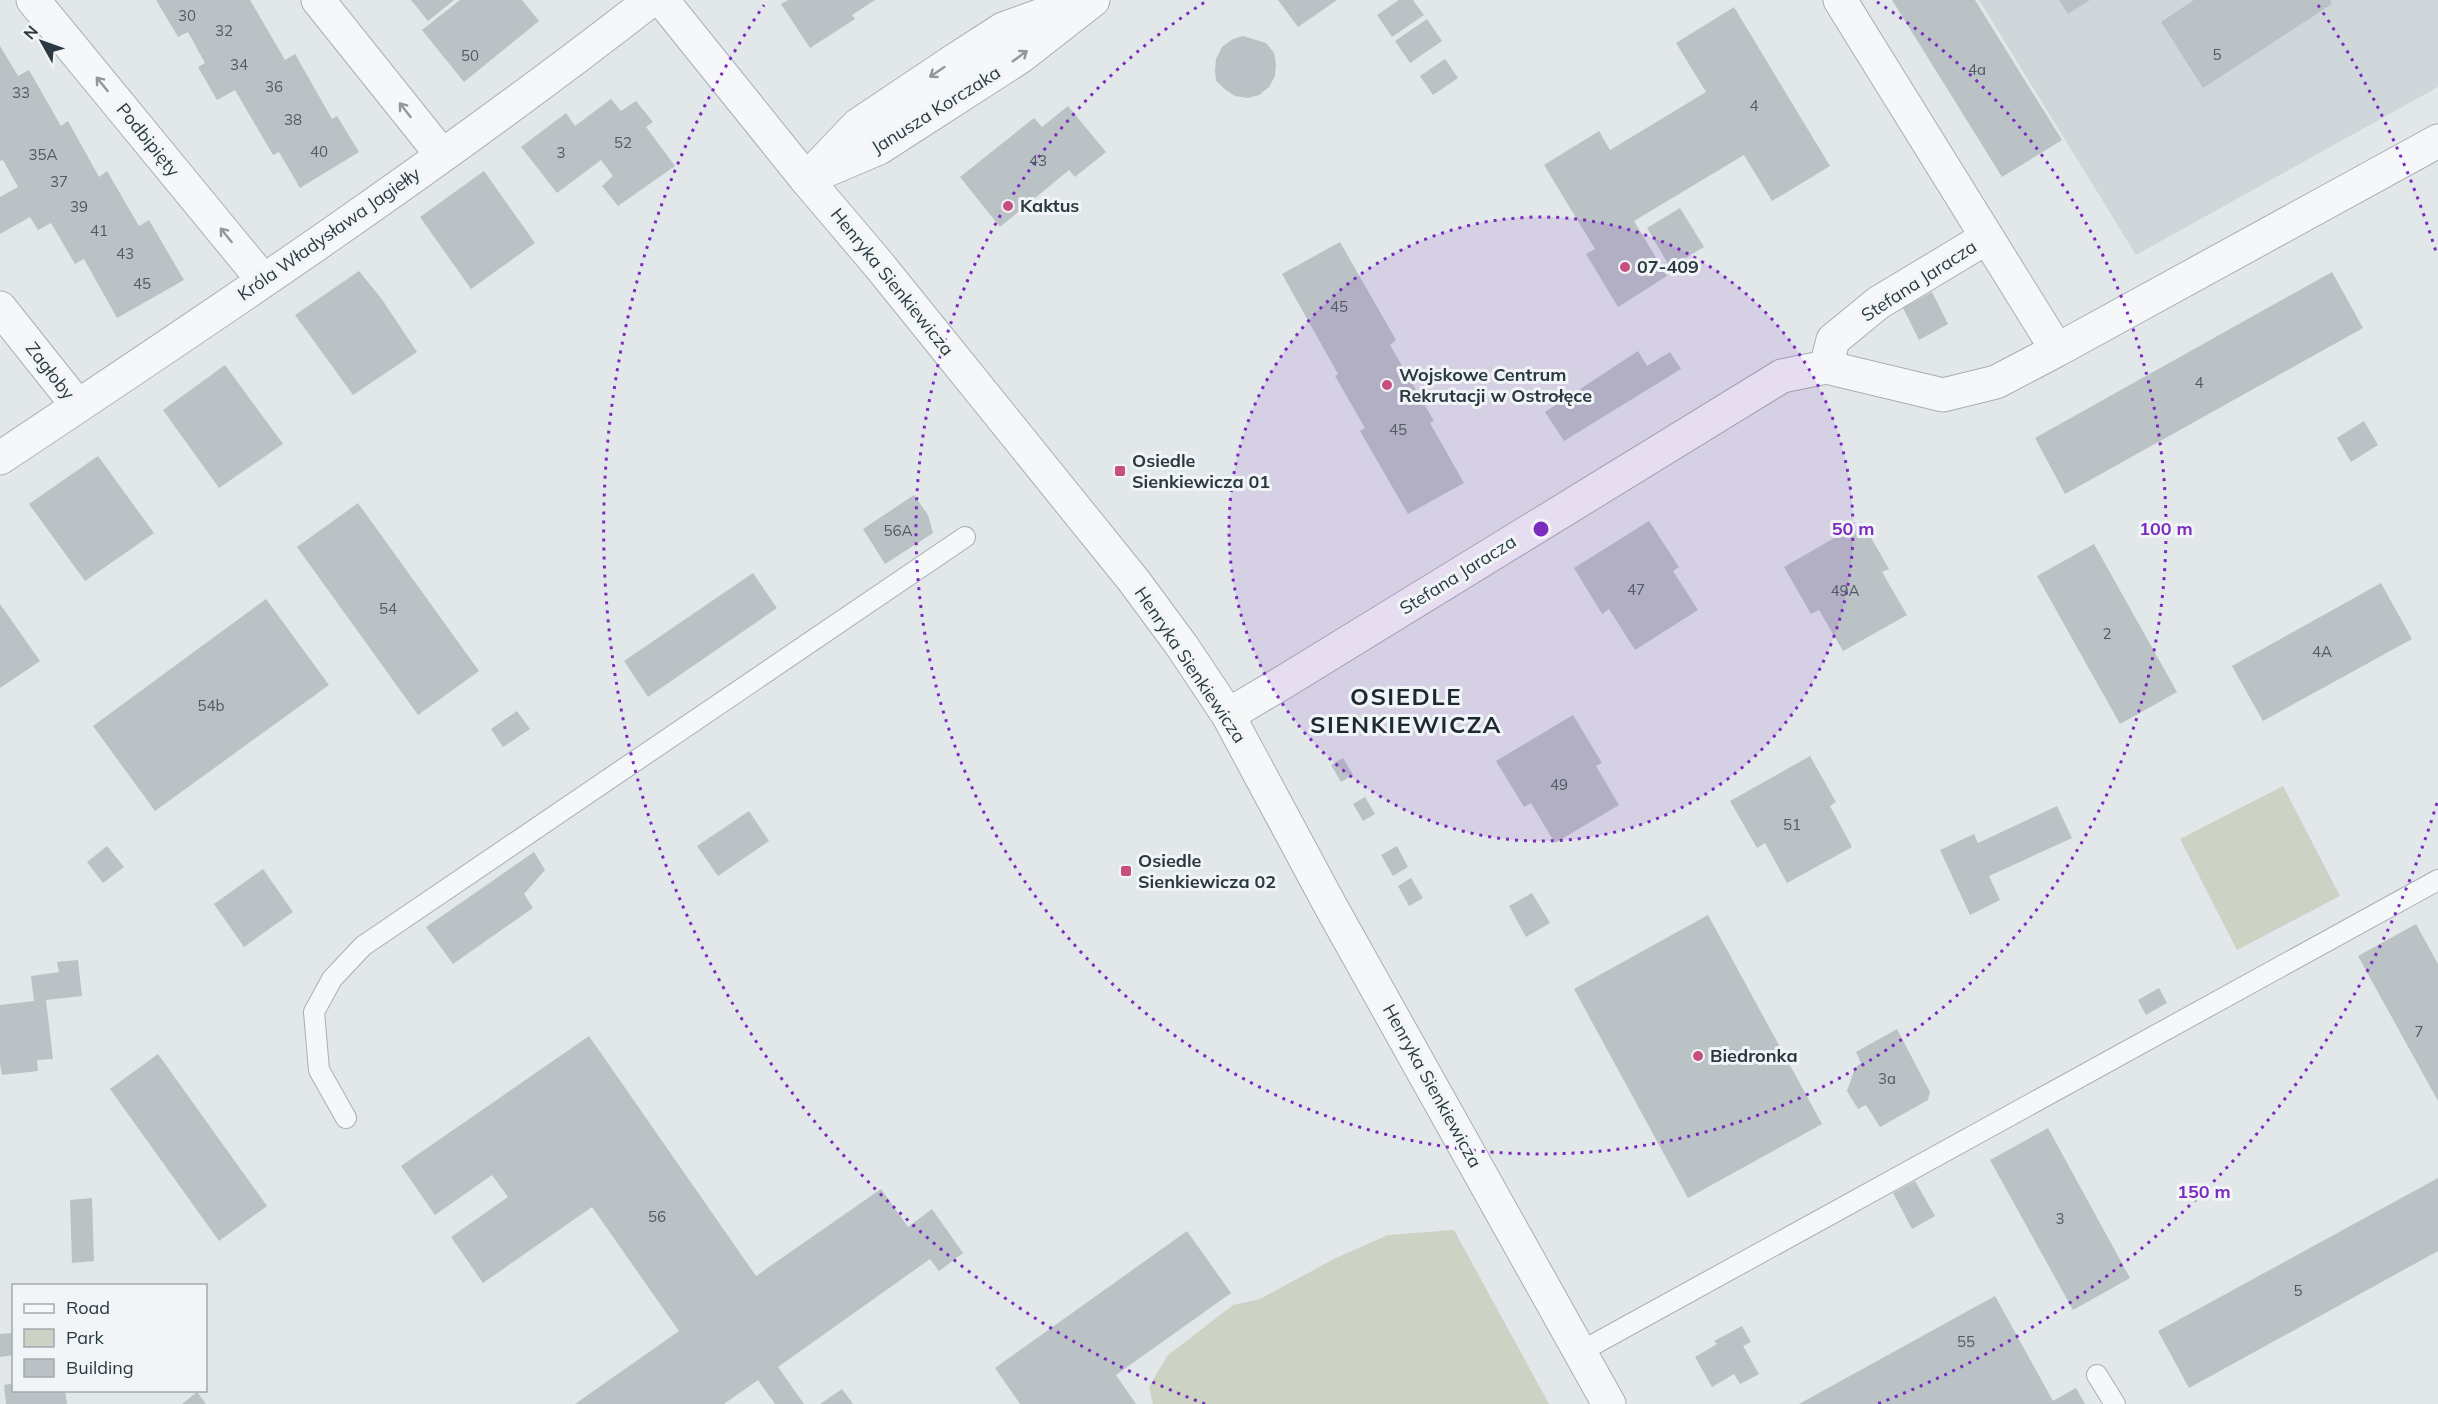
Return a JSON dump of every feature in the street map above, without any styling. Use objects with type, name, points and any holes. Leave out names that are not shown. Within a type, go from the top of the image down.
[{"type":"street","name":"Podbipięty","points":[[33,0],[263,280]]},
{"type":"street","points":[[318,0],[442,156]]},
{"type":"street","name":"Króla Władysława Jagiełły","points":[[0,458],[442,156],[651,0]]},
{"type":"street","name":"Henryka Sienkiewicza","points":[[662,0],[1134,581],[1182,646],[1228,715],[1336,915],[1609,1404]]},
{"type":"street","name":"Janusza Korczaka","points":[[806,179],[858,125],[952,62],[1003,29],[1082,0]]},
{"type":"street","name":"Janusza Korczaka","points":[[806,179],[879,148],[1020,57],[1093,0]]},
{"type":"street","points":[[1840,0],[1986,238]]},
{"type":"street","points":[[1826,367],[1943,394],[1996,382],[2438,141]]},
{"type":"street","name":"Stefana Jaracza","points":[[1228,715],[1782,376],[1826,367],[1833,340],[1878,303],[1986,238],[2057,350]]},
{"type":"street","name":"Zagłoby","points":[[0,308],[78,406]]},
{"type":"lane","points":[[346,1118],[319,1070],[314,1012],[332,979],[363,946],[965,537]]},
{"type":"lane","points":[[1580,1352],[2438,880]]},
{"type":"lane","points":[[2097,1375],[2115,1404]]},
{"type":"shaded area","points":[[1979,0],[2438,0],[2438,87],[2136,255]]},
{"type":"green space","points":[[2283,786],[2340,896],[2237,950],[2180,839]]},
{"type":"green space","points":[[1454,1230],[1549,1404],[1153,1404],[1149,1387],[1167,1356],[1233,1305],[1260,1299],[1334,1259],[1388,1235]]},
{"type":"building","points":[[156,0],[250,0],[285,60],[295,54],[332,119],[337,116],[359,152],[300,188],[279,152],[273,155],[235,90],[217,100],[198,67],[205,63],[188,32],[178,37]]},
{"type":"building","points":[[411,0],[454,0],[428,21]]},
{"type":"building","points":[[460,0],[522,0],[539,21],[464,82],[422,30]]},
{"type":"building","points":[[788,0],[875,0],[852,15],[855,19],[810,48],[781,4]]},
{"type":"building","points":[[1278,0],[1337,0],[1298,27]]},
{"type":"building","points":[[1399,0],[1413,0],[1424,15],[1392,37],[1377,15]]},
{"type":"building","points":[[1892,0],[1975,0],[2062,140],[2002,177]]},
{"type":"building","points":[[2059,0],[2090,0],[2068,14]]},
{"type":"building","points":[[2194,0],[2330,0],[2332,4],[2203,88],[2161,22]]},
{"type":"building","points":[[1734,7],[1830,166],[1772,201],[1744,155],[1634,221],[1667,276],[1618,307],[1586,254],[1595,249],[1544,165],[1599,131],[1610,150],[1706,92],[1676,43]]},
{"type":"building","points":[[1427,19],[1442,41],[1410,63],[1395,41]]},
{"type":"building","points":[[1243,36],[1266,43],[1274,53],[1276,64],[1275,76],[1269,87],[1259,95],[1248,98],[1235,96],[1226,90],[1216,81],[1215,70],[1216,59],[1222,47],[1233,39]]},
{"type":"building","points":[[0,46],[18,76],[29,70],[61,126],[68,121],[99,177],[107,171],[139,226],[149,220],[184,280],[117,318],[84,259],[75,264],[51,223],[38,230],[30,217],[0,234],[0,197],[18,187],[3,160],[0,161]]},
{"type":"building","points":[[1445,59],[1458,78],[1433,95],[1420,76]]},
{"type":"building","points":[[611,99],[621,111],[636,101],[653,122],[646,127],[675,166],[618,206],[602,186],[613,176],[601,160],[557,193],[521,147],[566,113],[575,126]]},
{"type":"building","points":[[1068,106],[1106,152],[1075,177],[1069,170],[1000,227],[960,177],[1034,118],[1042,127]]},
{"type":"building","points":[[484,171],[535,243],[471,289],[420,217]]},
{"type":"building","points":[[1680,208],[1704,247],[1670,267],[1647,228]]},
{"type":"building","points":[[1340,242],[1396,340],[1390,345],[1434,421],[1430,423],[1464,483],[1408,514],[1360,431],[1365,428],[1335,376],[1338,374],[1282,274]]},
{"type":"building","points":[[359,271],[381,298],[417,352],[353,395],[295,315]]},
{"type":"building","points":[[2332,272],[2363,328],[2065,494],[2035,438]]},
{"type":"building","points":[[1932,292],[1948,324],[1919,340],[1903,308]]},
{"type":"building","points":[[1638,351],[1647,366],[1670,352],[1681,369],[1564,441],[1545,412]]},
{"type":"building","points":[[225,365],[283,444],[219,488],[163,410]]},
{"type":"building","points":[[2364,421],[2378,445],[2351,462],[2337,438]]},
{"type":"building","points":[[98,456],[154,533],[85,581],[29,504]]},
{"type":"building","points":[[914,495],[928,515],[933,533],[885,564],[863,529]]},
{"type":"building","points":[[358,503],[479,671],[418,715],[297,547]]},
{"type":"building","points":[[1649,521],[1679,567],[1673,571],[1698,610],[1635,650],[1609,609],[1602,614],[1574,568]]},
{"type":"building","points":[[1862,522],[1889,569],[1882,572],[1907,615],[1843,651],[1819,610],[1811,614],[1784,567]]},
{"type":"building","points":[[2094,544],[2177,692],[2120,724],[2037,576]]},
{"type":"building","points":[[753,573],[777,608],[648,697],[624,661]]},
{"type":"building","points":[[2381,583],[2412,639],[2263,721],[2232,666]]},
{"type":"building","points":[[266,599],[329,685],[155,811],[93,726]]},
{"type":"building","points":[[0,604],[40,661],[0,688]]},
{"type":"building","points":[[517,711],[530,729],[503,747],[491,729]]},
{"type":"building","points":[[1573,715],[1602,763],[1596,766],[1619,805],[1555,843],[1531,803],[1524,807],[1496,761]]},
{"type":"building","points":[[1810,756],[1836,802],[1830,806],[1852,847],[1787,883],[1765,843],[1757,848],[1730,801]]},
{"type":"building","points":[[1343,758],[1353,775],[1341,782],[1331,765]]},
{"type":"building","points":[[1365,797],[1375,814],[1363,821],[1353,804]]},
{"type":"building","points":[[2057,806],[2072,838],[1989,876],[2000,900],[1970,915],[1940,850],[1974,834],[1978,843]]},
{"type":"building","points":[[749,811],[769,841],[718,876],[697,846]]},
{"type":"building","points":[[107,846],[124,867],[103,883],[87,862]]},
{"type":"building","points":[[1397,846],[1408,867],[1393,876],[1381,855]]},
{"type":"building","points":[[534,852],[545,870],[524,894],[533,908],[453,964],[426,927]]},
{"type":"building","points":[[263,869],[293,912],[244,947],[214,904]]},
{"type":"building","points":[[1411,878],[1423,898],[1409,906],[1398,886]]},
{"type":"building","points":[[1532,893],[1550,923],[1526,937],[1509,906]]},
{"type":"building","name":"Biedronka","points":[[1708,915],[1822,1124],[1688,1198],[1574,989]]},
{"type":"building","points":[[2416,924],[2438,964],[2438,1101],[2358,956]]},
{"type":"building","points":[[78,960],[82,996],[46,1000],[53,1059],[37,1060],[38,1071],[2,1075],[0,1005],[34,1001],[31,976],[59,972],[57,962]]},
{"type":"building","points":[[2159,988],[2167,1003],[2146,1015],[2138,1000]]},
{"type":"building","points":[[1897,1029],[1930,1092],[1928,1100],[1880,1127],[1866,1105],[1858,1109],[1847,1091],[1855,1068],[1861,1063],[1856,1052]]},
{"type":"building","points":[[589,1036],[756,1276],[881,1189],[908,1227],[932,1209],[963,1253],[939,1271],[930,1259],[778,1367],[804,1404],[775,1404],[758,1380],[724,1404],[575,1404],[679,1331],[592,1207],[483,1283],[451,1237],[508,1197],[492,1175],[435,1215],[401,1166]]},
{"type":"building","points":[[158,1054],[267,1206],[219,1241],[110,1089]]},
{"type":"building","points":[[2048,1128],[2130,1278],[2073,1310],[1990,1160]]},
{"type":"building","points":[[2438,1178],[2438,1251],[2189,1388],[2158,1331]]},
{"type":"building","points":[[1915,1181],[1935,1216],[1912,1229],[1893,1193]]},
{"type":"building","points":[[92,1198],[94,1261],[72,1263],[70,1200]]},
{"type":"building","points":[[1187,1231],[1231,1293],[1116,1375],[1136,1404],[1020,1404],[995,1368]]},
{"type":"building","points":[[1995,1296],[2053,1401],[2076,1388],[2085,1404],[1799,1404]]},
{"type":"building","points":[[1742,1326],[1751,1342],[1743,1346],[1759,1374],[1740,1384],[1734,1374],[1712,1387],[1695,1357],[1717,1344],[1714,1341]]},
{"type":"building","points":[[12,1333],[12,1355],[0,1357],[0,1334]]},
{"type":"building","points":[[12,1383],[12,1392],[65,1392],[67,1404],[6,1404],[4,1385]]},
{"type":"building","points":[[842,1389],[853,1404],[820,1404]]},
{"type":"building","points":[[197,1392],[206,1404],[182,1404]]},
{"type":"place","name":"Kaktus","points":[[1008,206]]},
{"type":"place","name":"07-409","points":[[1625,267]]},
{"type":"place","name":"Wojskowe Centrum Rekrutacji w Ostrołęce","points":[[1387,385]]},
{"type":"place","name":"Osiedle Sienkiewicza 01","points":[[1120,471]]},
{"type":"place","name":"Osiedle Sienkiewicza 02","points":[[1126,871]]},
{"type":"place","name":"Biedronka","points":[[1698,1056]]},
{"type":"district","name":"OSIEDLE SIENKIEWICZA","points":[[1406,711]]}]
